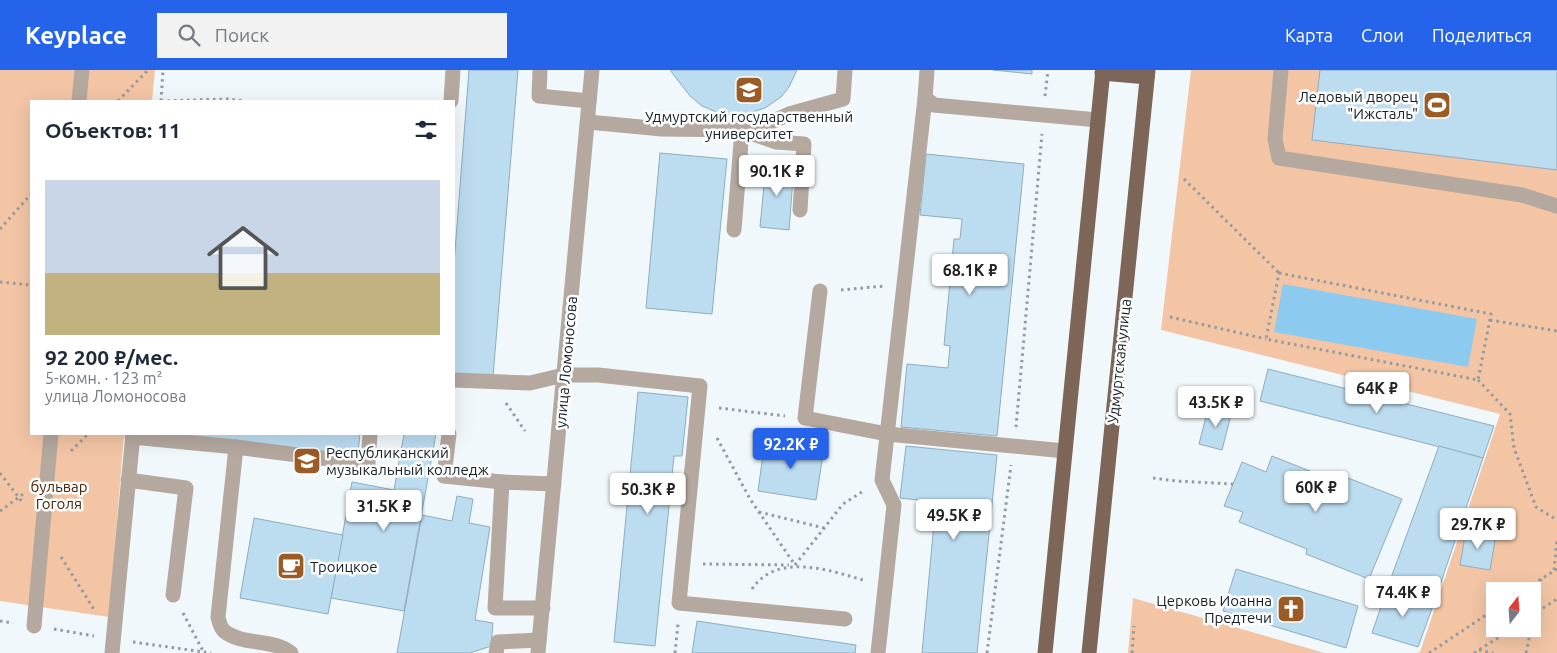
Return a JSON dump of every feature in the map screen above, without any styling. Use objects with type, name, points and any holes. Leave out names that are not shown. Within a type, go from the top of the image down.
[{"type":"main road","points":[[1046,653],[1103,72],[1148,73]]},
{"type":"main road","name":"Удмуртская улица","points":[[1089,653],[1148,73]]},
{"type":"street","points":[[79,100],[82,70]]},
{"type":"street","points":[[451,100],[453,70]]},
{"type":"street","points":[[540,70],[538,96],[589,101]]},
{"type":"street","name":"улица Ломоносова","points":[[539,646],[592,70]]},
{"type":"street","points":[[746,131],[789,114],[843,99],[845,70]]},
{"type":"street","points":[[878,653],[883,586],[894,506],[882,480],[925,98],[926,70]]},
{"type":"street","points":[[1281,70],[1275,139],[1279,158],[1522,195],[1557,206]]},
{"type":"street","points":[[925,98],[934,105],[1098,120]]},
{"type":"street","points":[[588,122],[662,129],[746,131],[776,142],[804,144],[800,210]]},
{"type":"street","points":[[734,230],[746,131]]},
{"type":"street","points":[[820,291],[805,418],[887,434],[1065,451]]},
{"type":"street","points":[[455,380],[530,383],[564,375],[598,375],[700,386],[679,603],[845,619]]},
{"type":"street","points":[[34,626],[51,435]]},
{"type":"street","points":[[112,653],[132,435],[368,464],[370,435]]},
{"type":"street","points":[[449,435],[444,476],[502,482],[554,484]]},
{"type":"street","points":[[236,447],[218,617],[223,630],[234,636],[281,646],[291,653]]},
{"type":"street","points":[[128,480],[186,488],[173,595]]},
{"type":"street","points":[[502,482],[495,608],[542,608]]},
{"type":"street","points":[[496,653],[498,642],[539,646]]},
{"type":"path","points":[[119,100],[148,70]]},
{"type":"path","points":[[160,100],[163,70]]},
{"type":"path","points":[[987,653],[1014,446],[1048,70]]},
{"type":"path","points":[[194,100],[236,100]]},
{"type":"path","points":[[1184,179],[1279,273],[1491,314],[1478,380]]},
{"type":"path","points":[[0,229],[30,195]]},
{"type":"path","points":[[1266,339],[1279,273]]},
{"type":"path","points":[[0,282],[30,285]]},
{"type":"path","points":[[820,291],[904,285]]},
{"type":"path","points":[[1170,318],[1266,339],[1478,380],[1510,414],[1514,448],[1536,507],[1557,520]]},
{"type":"path","points":[[1490,320],[1557,332]]},
{"type":"path","points":[[491,382],[525,431]]},
{"type":"path","points":[[698,406],[805,418]]},
{"type":"path","points":[[698,406],[759,512],[795,565]]},
{"type":"path","points":[[1153,478],[1233,484]]},
{"type":"path","points":[[752,588],[766,573],[795,565],[843,504],[882,480]]},
{"type":"path","points":[[759,512],[824,528]]},
{"type":"path","points":[[1535,582],[1556,570],[1557,539]]},
{"type":"path","points":[[683,564],[795,565],[883,586]]},
{"type":"path","points":[[1540,582],[1541,578]]},
{"type":"path","points":[[173,595],[203,651]]},
{"type":"path","points":[[1541,611],[1557,600]]},
{"type":"path","points":[[675,653],[679,603]]},
{"type":"path","points":[[1429,653],[1486,615]]},
{"type":"path","points":[[1132,653],[1134,626]]},
{"type":"path","points":[[1474,653],[1497,638]]},
{"type":"path","points":[[1526,653],[1529,638]]},
{"type":"path","points":[[1478,650],[1493,653]]},
{"type":"green space","name":"бульвар Гоголя","points":[[0,70],[155,70],[152,100],[30,100],[30,435],[124,435],[109,617],[0,601]]},
{"type":"green space","points":[[1191,70],[1557,70],[1557,653],[1417,653],[1420,652],[1500,414],[1161,330]]},
{"type":"green space","points":[[1133,598],[1325,653],[1128,653]]},
{"type":"water","points":[[1283,284],[1477,319],[1468,367],[1274,332]]},
{"type":"building","points":[[469,70],[518,70],[493,377],[455,374],[455,251]]},
{"type":"building","points":[[670,70],[797,70],[789,87],[781,97],[765,108],[743,115],[721,114],[702,106],[690,96]]},
{"type":"building","points":[[993,70],[1032,70],[1032,74]]},
{"type":"building","name":"Ледовый дворец \"Ижсталь\"","points":[[1320,70],[1557,70],[1557,170],[1312,140]]},
{"type":"building","points":[[660,153],[727,159],[712,314],[646,308]]},
{"type":"building","points":[[926,154],[1024,164],[997,436],[901,427],[907,364],[948,368],[950,346],[944,345],[954,239],[960,239],[962,219],[920,215]]},
{"type":"building","points":[[766,164],[794,166],[789,230],[760,227]]},
{"type":"building","points":[[1268,369],[1494,426],[1483,458],[1260,401]]},
{"type":"building","points":[[638,392],[688,397],[682,456],[674,456],[655,646],[614,642]]},
{"type":"building","points":[[1209,405],[1232,411],[1222,450],[1199,444]]},
{"type":"building","points":[[182,435],[360,435],[357,461]]},
{"type":"building","points":[[404,435],[436,435],[404,611],[331,598],[352,482],[394,490]]},
{"type":"building","points":[[765,440],[824,448],[816,500],[758,491]]},
{"type":"building","points":[[906,446],[997,455],[977,653],[922,653],[936,502],[900,498]]},
{"type":"building","points":[[1439,446],[1483,458],[1434,603],[1387,589]]},
{"type":"building","points":[[1272,456],[1340,483],[1343,476],[1402,499],[1369,579],[1306,554],[1307,549],[1239,522],[1243,512],[1224,506],[1242,462],[1266,472]]},
{"type":"building","points":[[457,496],[473,499],[469,523],[490,527],[475,620],[493,623],[491,646],[470,653],[397,653],[422,515],[452,521]]},
{"type":"building","name":"Троицкое","points":[[254,518],[343,535],[328,614],[240,598]]},
{"type":"building","points":[[1466,530],[1496,535],[1490,570],[1460,565]]},
{"type":"building","name":"Церковь Иоанна Предтечи","points":[[1236,569],[1358,606],[1346,648],[1223,611]]},
{"type":"building","points":[[1387,589],[1434,603],[1418,647],[1372,633]]},
{"type":"building","points":[[697,621],[856,645],[855,653],[692,653]]},
{"type":"place","name":"Удмуртский государственный университет","points":[[749,90]]},
{"type":"place","name":"Ледовый дворец \"Ижсталь\"","points":[[1437,105]]},
{"type":"place","name":"Республиканский музыкальный колледж","points":[[307,461]]},
{"type":"place","name":"Троицкое","points":[[291,566]]},
{"type":"place","name":"Церковь Иоанна Предтечи","points":[[1291,609]]}]
